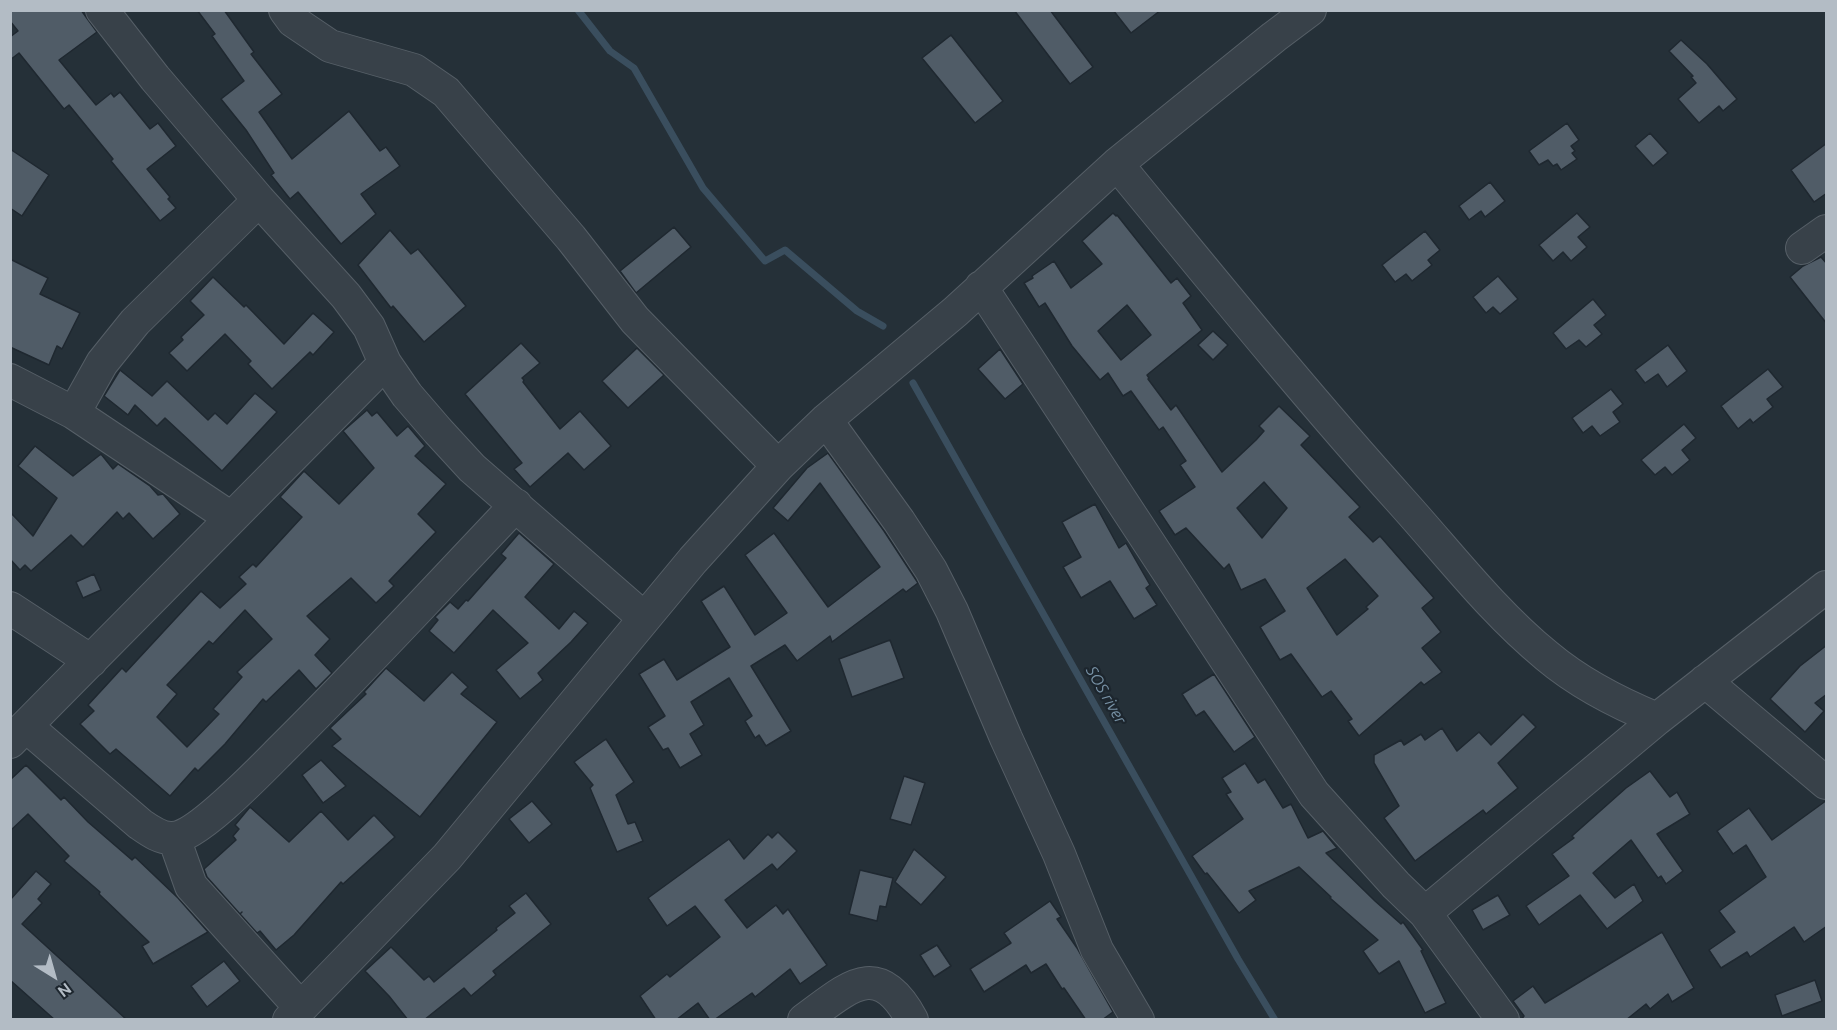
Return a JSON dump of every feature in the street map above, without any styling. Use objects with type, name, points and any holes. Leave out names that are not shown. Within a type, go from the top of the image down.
[{"type":"street","points":[[102,10],[155,78],[259,200],[346,296],[369,327],[385,363],[407,395],[472,468],[644,618]]},
{"type":"street","points":[[285,10],[293,21],[330,46],[414,70],[446,92],[571,238],[635,320],[778,466]]},
{"type":"street","points":[[174,838],[191,886],[294,1013],[447,857],[693,560],[778,466],[826,420],[928,335],[1117,164],[1310,10]]},
{"type":"street","points":[[1117,164],[1338,431],[1514,626],[1548,657],[1592,688],[1657,719]]},
{"type":"street","points":[[74,413],[102,363],[135,322],[259,200]]},
{"type":"street","points":[[981,287],[1314,794],[1396,885],[1425,913],[1503,1020]]},
{"type":"street","points":[[385,363],[18,734],[156,835],[174,838],[194,828],[242,789],[321,711],[516,505]]},
{"type":"street","points":[[10,380],[74,413],[231,518]]},
{"type":"street","points":[[826,420],[899,521],[931,570],[952,611],[1059,854],[1097,950],[1138,1020]]},
{"type":"street","points":[[1425,913],[1657,719],[1827,586]]},
{"type":"street","points":[[10,608],[91,662]]},
{"type":"street","points":[[1705,681],[1827,783]]},
{"type":"street","points":[[804,1020],[849,987],[867,983],[884,985],[897,995],[912,1020]]},
{"type":"building","points":[[10,10],[81,10],[97,32],[59,60],[96,105],[111,93],[114,97],[120,92],[150,129],[158,123],[176,146],[147,169],[176,208],[160,221],[69,105],[64,109],[19,53],[10,60],[10,37],[18,31],[10,21]]},
{"type":"building","points":[[197,10],[224,10],[254,52],[251,54],[282,94],[259,112],[292,159],[349,111],[380,151],[386,147],[400,166],[361,194],[376,214],[341,244],[298,192],[290,199],[271,175],[274,173],[246,130],[221,99],[244,81],[212,36],[215,34]]},
{"type":"building","points":[[1014,10],[1050,10],[1093,67],[1070,84]]},
{"type":"building","points":[[1113,10],[1161,10],[1131,33]]},
{"type":"building","points":[[951,35],[1003,101],[975,123],[922,58]]},
{"type":"building","points":[[1681,40],[1707,64],[1737,99],[1723,111],[1719,106],[1699,123],[1678,99],[1696,83],[1691,77],[1693,76],[1669,51]]},
{"type":"building","points":[[1567,123],[1579,140],[1571,146],[1575,151],[1572,153],[1577,159],[1561,170],[1557,164],[1553,166],[1548,160],[1539,165],[1529,151]]},
{"type":"building","points":[[1650,133],[1668,153],[1653,166],[1635,146]]},
{"type":"building","points":[[1827,143],[1827,193],[1814,202],[1791,170]]},
{"type":"building","points":[[10,149],[49,175],[22,216],[10,208]]},
{"type":"building","points":[[1490,182],[1505,201],[1485,217],[1481,211],[1469,220],[1459,206]]},
{"type":"building","points":[[1113,213],[1117,215],[1171,283],[1177,278],[1191,296],[1183,303],[1202,330],[1147,375],[1171,410],[1176,405],[1222,472],[1264,431],[1259,426],[1279,406],[1310,436],[1301,445],[1360,507],[1349,517],[1373,542],[1380,536],[1434,598],[1422,608],[1441,632],[1422,648],[1442,672],[1424,685],[1421,682],[1359,736],[1348,721],[1352,719],[1331,691],[1322,697],[1291,654],[1280,660],[1260,627],[1285,611],[1265,579],[1241,590],[1229,564],[1224,569],[1186,528],[1175,535],[1159,511],[1195,487],[1180,465],[1186,461],[1163,427],[1159,430],[1131,391],[1123,396],[1108,373],[1100,380],[1072,346],[1045,303],[1039,307],[1024,283],[1054,261],[1071,288],[1102,264],[1082,241]],"holes":[[[1127,305],[1151,335],[1121,360],[1098,331]],[[1264,482],[1287,508],[1262,538],[1237,508]],[[1345,559],[1378,596],[1366,607],[1368,609],[1337,635],[1307,588]]]},
{"type":"building","points":[[1577,213],[1590,227],[1578,237],[1587,247],[1571,261],[1563,252],[1553,261],[1539,245]]},
{"type":"building","points":[[674,227],[691,247],[636,293],[620,271]]},
{"type":"building","points":[[390,230],[411,254],[418,249],[466,306],[424,342],[393,306],[391,308],[358,265]]},
{"type":"building","points":[[1425,231],[1440,250],[1428,260],[1432,265],[1412,281],[1406,274],[1395,282],[1382,265]]},
{"type":"building","points":[[1821,257],[1827,264],[1827,324],[1790,277],[1803,266]]},
{"type":"building","points":[[10,259],[48,278],[40,294],[80,313],[62,349],[57,346],[49,365],[10,347]]},
{"type":"building","points":[[1498,276],[1518,299],[1500,314],[1493,307],[1486,313],[1473,297]]},
{"type":"building","points":[[213,277],[244,307],[246,305],[284,344],[313,313],[334,332],[313,355],[310,352],[272,389],[248,364],[251,361],[225,334],[187,371],[169,353],[183,340],[181,337],[204,315],[190,301]]},
{"type":"building","points":[[1593,299],[1606,315],[1594,325],[1602,334],[1586,347],[1579,340],[1566,349],[1553,333]]},
{"type":"building","points":[[1213,331],[1228,345],[1213,360],[1198,345]]},
{"type":"building","points":[[521,343],[540,363],[522,378],[523,382],[560,429],[580,411],[611,446],[584,470],[568,453],[530,487],[514,469],[522,463],[465,394]]},
{"type":"building","points":[[1668,345],[1687,371],[1667,387],[1658,374],[1645,383],[1635,370]]},
{"type":"building","points":[[637,348],[664,375],[628,408],[602,381]]},
{"type":"building","points":[[1000,349],[1023,384],[1005,399],[978,369]]},
{"type":"building","points":[[1768,369],[1783,387],[1767,399],[1773,407],[1753,423],[1750,419],[1738,429],[1721,406]]},
{"type":"building","points":[[120,370],[152,396],[167,381],[208,420],[215,413],[227,424],[255,393],[277,412],[222,471],[165,418],[157,426],[135,405],[128,415],[104,396]]},
{"type":"building","points":[[1611,389],[1623,404],[1613,412],[1620,422],[1600,436],[1592,426],[1583,433],[1572,418]]},
{"type":"building","points":[[367,410],[372,416],[377,412],[397,436],[408,426],[425,446],[415,456],[446,484],[418,514],[436,532],[389,581],[394,586],[376,603],[351,578],[307,616],[330,639],[315,655],[332,673],[316,689],[299,670],[266,702],[263,699],[225,744],[198,771],[195,768],[170,796],[116,749],[110,754],[80,724],[94,711],[88,705],[122,668],[126,672],[201,591],[220,608],[246,584],[239,577],[253,564],[256,567],[302,517],[280,497],[304,471],[339,504],[374,468],[343,431]],"holes":[[[245,610],[272,639],[237,672],[242,677],[213,709],[219,714],[187,747],[157,717],[177,694],[167,685],[209,641],[213,644]]]},
{"type":"building","points":[[1684,424],[1696,438],[1682,450],[1690,460],[1672,475],[1665,467],[1655,475],[1641,460]]},
{"type":"building","points":[[35,446],[73,476],[101,454],[113,469],[118,464],[150,486],[158,495],[163,494],[180,514],[153,539],[129,513],[123,519],[117,512],[83,547],[71,535],[31,571],[25,565],[20,570],[10,559],[10,512],[33,536],[57,498],[18,466]]},
{"type":"building","points":[[828,453],[918,583],[906,592],[903,589],[832,642],[830,636],[797,661],[785,645],[751,666],[791,731],[766,746],[759,735],[755,738],[745,721],[752,716],[729,678],[691,702],[704,725],[690,734],[702,755],[680,768],[668,748],[663,750],[648,727],[665,716],[639,674],[664,659],[677,680],[730,647],[701,601],[724,586],[755,635],[787,613],[745,555],[774,533],[828,607],[880,567],[820,483],[788,521],[773,508],[807,468]]},
{"type":"building","points":[[1095,504],[1119,548],[1126,543],[1150,585],[1146,588],[1157,605],[1134,619],[1110,581],[1081,598],[1063,567],[1081,557],[1062,522]]},
{"type":"building","points":[[519,533],[554,564],[525,597],[559,629],[574,611],[588,623],[538,673],[543,680],[520,699],[496,670],[528,643],[493,610],[454,653],[429,631],[438,620],[435,617],[450,602],[458,609],[466,600],[468,601],[506,558],[501,554]]},
{"type":"building","points":[[94,574],[101,590],[83,598],[76,582]]},
{"type":"building","points":[[890,640],[904,678],[852,697],[839,659]]},
{"type":"building","points":[[1827,645],[1827,694],[1815,703],[1824,711],[1805,732],[1770,699],[1800,666]]},
{"type":"building","points":[[386,668],[424,701],[452,672],[468,687],[461,694],[497,722],[420,817],[332,746],[341,739],[330,728],[366,694],[364,692]]},
{"type":"building","points":[[1214,674],[1255,737],[1234,752],[1204,711],[1196,716],[1182,694]]},
{"type":"building","points":[[1523,714],[1536,727],[1498,763],[1518,788],[1486,814],[1483,810],[1415,861],[1384,818],[1399,806],[1374,763],[1374,755],[1401,740],[1404,745],[1421,734],[1425,740],[1442,728],[1457,751],[1479,732],[1491,745]]},
{"type":"building","points":[[606,739],[634,782],[616,795],[628,824],[635,822],[643,841],[617,852],[590,788],[593,785],[574,762]]},
{"type":"building","points":[[321,760],[346,786],[323,803],[302,775]]},
{"type":"building","points":[[1245,763],[1258,783],[1265,779],[1283,808],[1291,804],[1308,838],[1323,831],[1337,848],[1326,853],[1375,901],[1401,924],[1403,922],[1423,950],[1421,951],[1446,1003],[1425,1013],[1399,961],[1379,974],[1363,951],[1378,940],[1299,867],[1249,891],[1256,900],[1239,913],[1207,873],[1205,874],[1192,856],[1243,819],[1226,794],[1231,792],[1222,778]]},
{"type":"building","points":[[26,765],[61,800],[64,797],[88,822],[132,860],[135,857],[178,898],[208,932],[153,964],[142,946],[149,942],[99,894],[100,892],[64,861],[69,856],[28,814],[10,831],[10,780]]},
{"type":"building","points":[[1650,771],[1670,797],[1677,792],[1690,814],[1657,834],[1683,871],[1666,884],[1661,876],[1658,878],[1631,840],[1593,873],[1615,898],[1634,884],[1643,901],[1607,929],[1580,895],[1539,925],[1526,906],[1569,876],[1552,854],[1574,838],[1572,836],[1626,788]]},
{"type":"building","points":[[904,776],[925,783],[911,825],[890,819]]},
{"type":"building","points":[[1827,800],[1827,926],[1804,942],[1794,927],[1750,957],[1747,952],[1721,968],[1709,950],[1735,932],[1719,911],[1766,877],[1746,845],[1733,854],[1717,831],[1749,808],[1772,840]]},
{"type":"building","points":[[532,801],[552,824],[529,843],[509,819]]},
{"type":"building","points":[[250,807],[289,842],[321,811],[348,840],[374,815],[395,837],[343,884],[341,882],[294,935],[276,950],[260,931],[257,933],[207,877],[204,869],[236,840],[233,836],[239,829],[235,825]]},
{"type":"building","points":[[778,832],[797,851],[777,870],[772,864],[725,900],[747,928],[776,905],[783,914],[788,909],[827,965],[800,984],[790,969],[755,997],[752,993],[714,1020],[710,1020],[698,1003],[676,1020],[656,1020],[640,996],[667,974],[670,977],[720,937],[695,906],[667,926],[648,898],[729,839],[744,859],[768,834],[772,838]]},
{"type":"building","points":[[914,849],[946,877],[921,905],[895,882]]},
{"type":"building","points":[[860,870],[893,878],[886,907],[880,906],[877,921],[849,914]]},
{"type":"building","points":[[36,871],[51,884],[38,899],[42,903],[22,924],[127,1020],[55,1020],[10,980],[10,900]]},
{"type":"building","points":[[526,893],[551,924],[493,971],[496,975],[471,996],[464,988],[424,1020],[408,1020],[365,971],[391,947],[424,980],[429,976],[434,982],[515,913],[509,906]]},
{"type":"building","points":[[1498,895],[1510,915],[1483,930],[1472,910]]},
{"type":"building","points":[[1050,901],[1061,917],[1057,919],[1077,948],[1113,1012],[1102,1020],[1086,1020],[1046,964],[1031,973],[1026,965],[984,992],[970,969],[1011,943],[1004,933]]},
{"type":"building","points":[[1662,932],[1694,988],[1672,1002],[1668,994],[1650,1009],[1646,1004],[1626,1020],[1521,1020],[1524,1016],[1513,1001],[1533,986],[1545,1003]]},
{"type":"building","points":[[937,945],[951,966],[934,977],[920,955]]},
{"type":"building","points":[[224,961],[240,981],[207,1007],[191,986]]},
{"type":"building","points":[[1815,980],[1822,1001],[1782,1016],[1775,995]]},
{"type":"waterway","points":[[578,10],[610,51],[634,68],[703,188],[765,261],[785,250],[857,311],[883,326]]},
{"type":"waterway","name":"SOS river","points":[[913,383],[1238,959],[1275,1020]]}]
